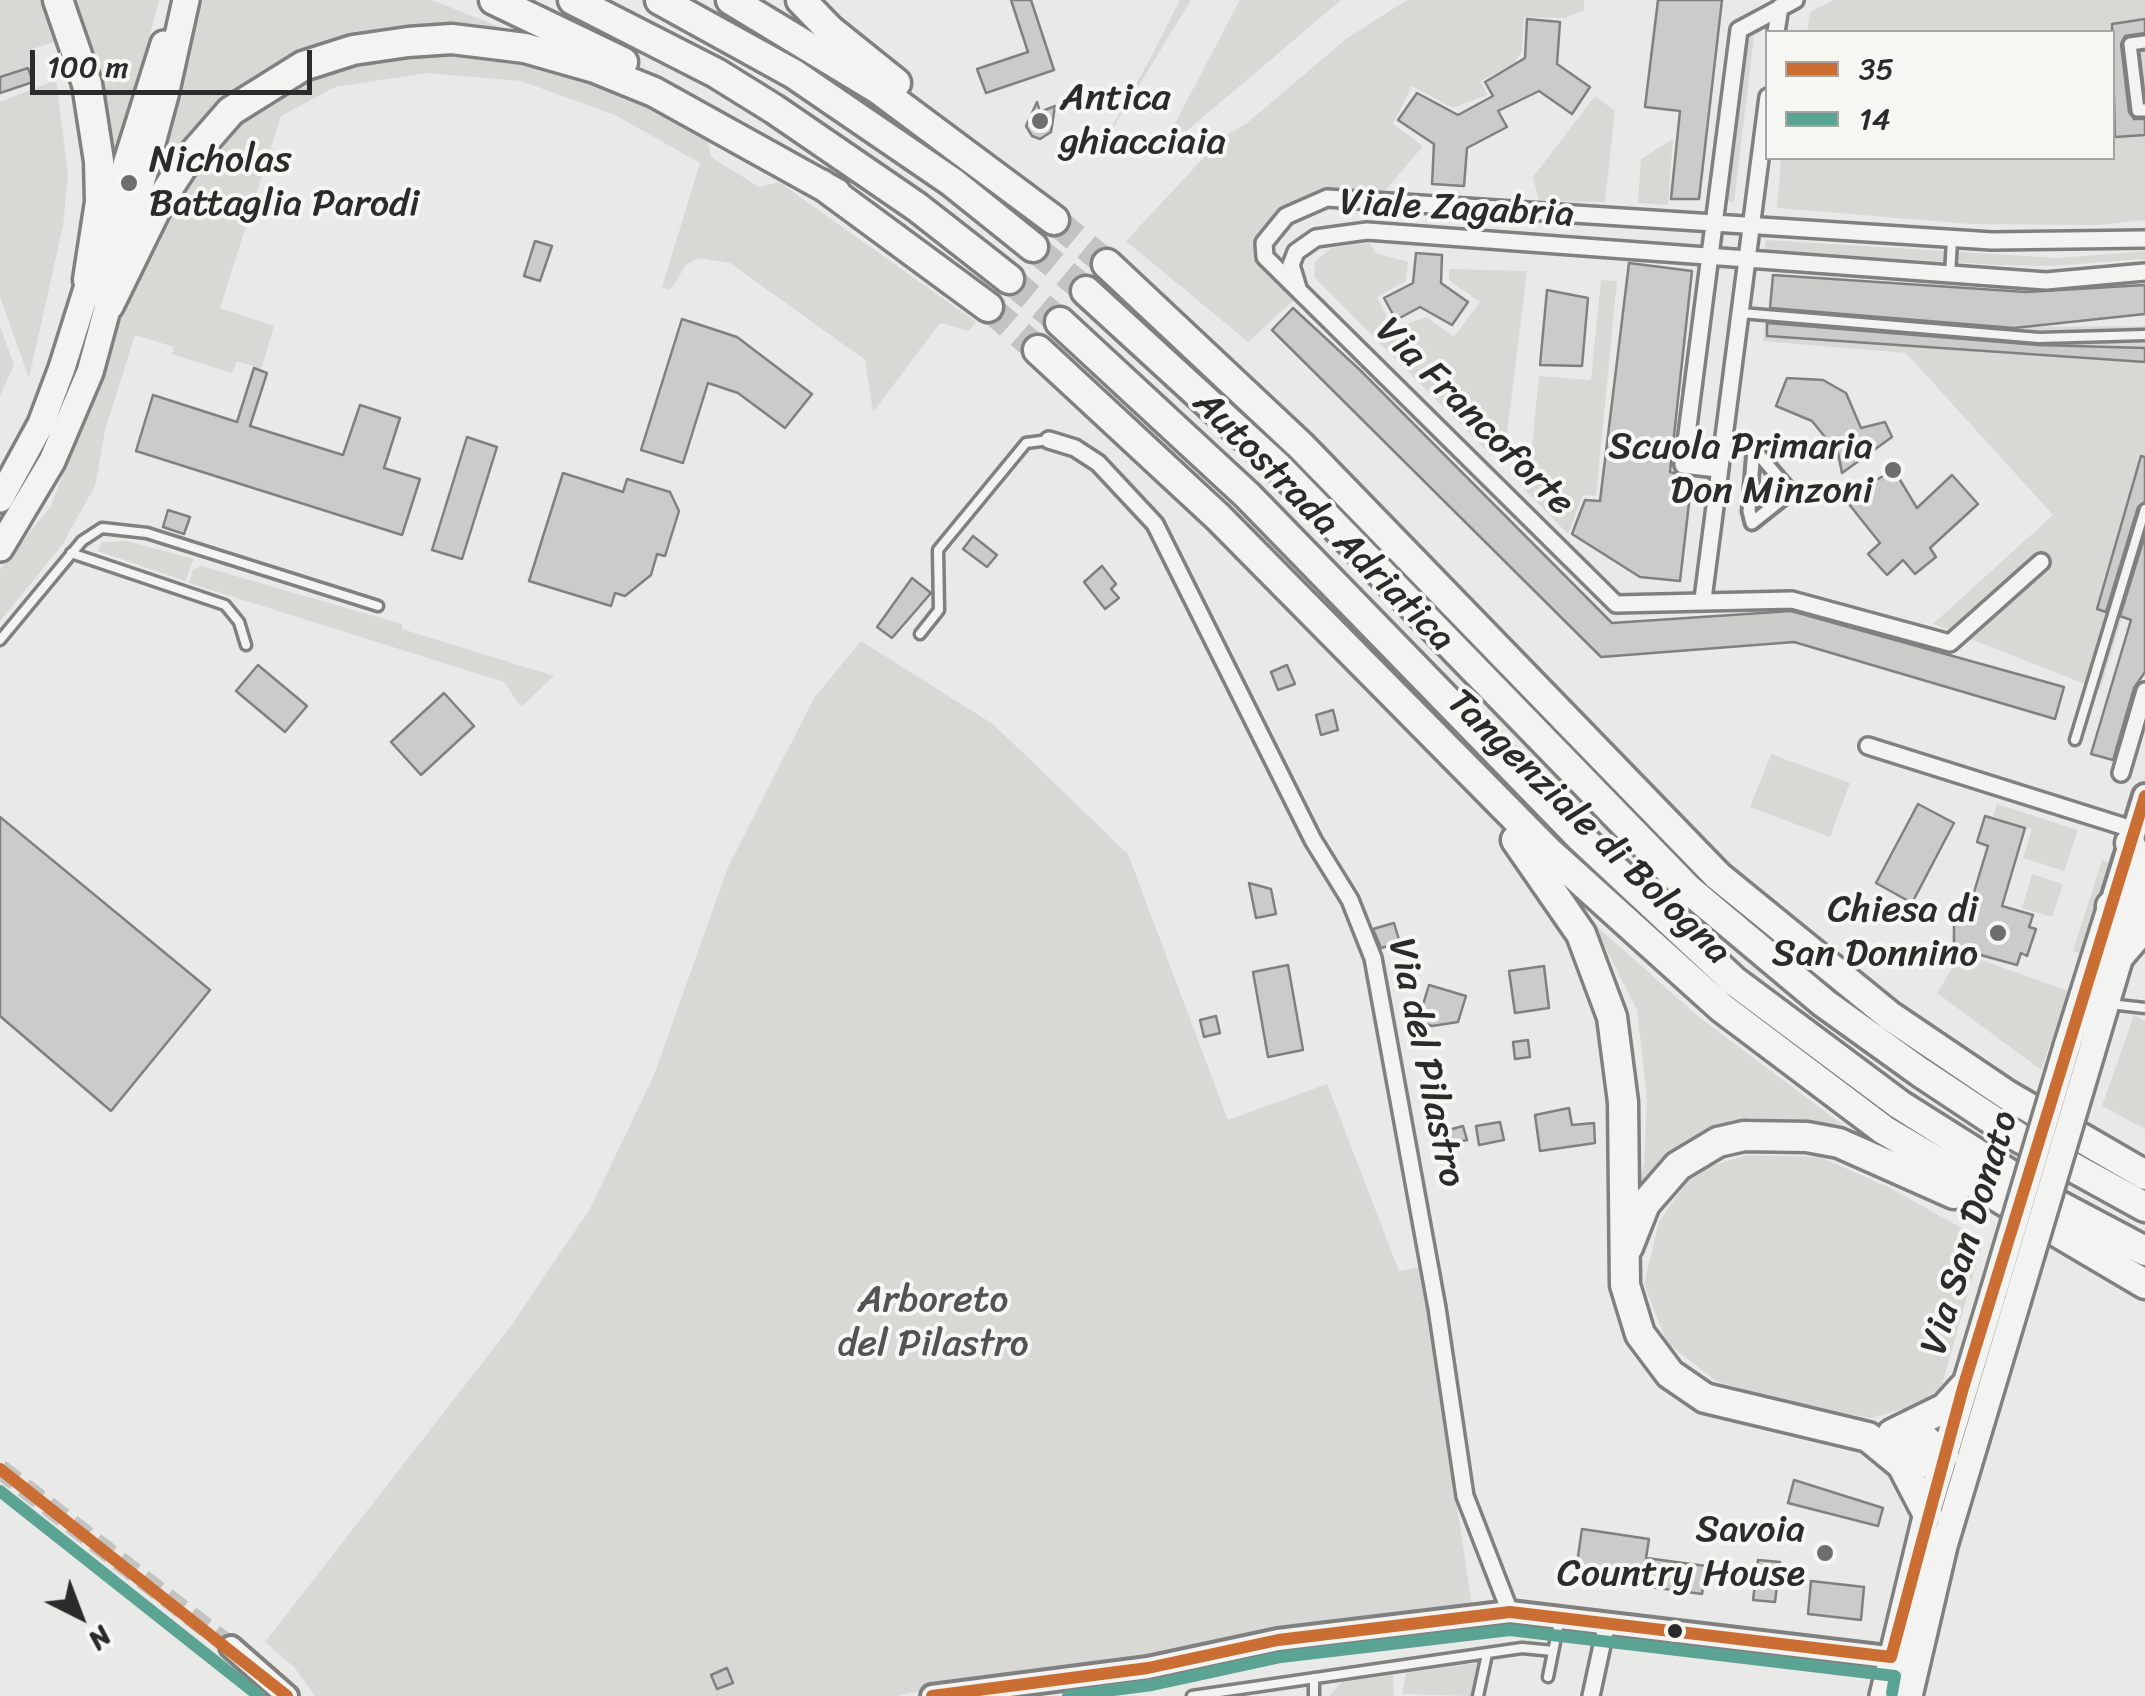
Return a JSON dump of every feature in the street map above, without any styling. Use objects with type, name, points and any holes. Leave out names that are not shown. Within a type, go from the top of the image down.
[{"type":"highway","points":[[58,0],[87,84],[99,160],[100,202],[88,280]]},
{"type":"highway","points":[[494,0],[669,87],[836,193],[988,306]]},
{"type":"highway","points":[[573,0],[716,73],[774,109],[917,207],[1009,279]]},
{"type":"highway","points":[[660,0],[837,102],[952,182],[1033,247]]},
{"type":"highway","points":[[731,0],[878,89],[1049,215],[975,146],[830,30],[802,0]]},
{"type":"highway","points":[[109,305],[168,189],[232,111],[302,66],[353,50],[452,39],[525,48],[595,68],[654,92],[836,193]]},
{"type":"highway","name":"Tangenziale di Bologna","points":[[1107,264],[1300,446],[1718,876],[1890,1016],[2008,1095],[2145,1174]]},
{"type":"highway","name":"Autostrada Adriatica","points":[[1086,291],[1277,466],[1688,889],[1824,1004],[1920,1072],[2018,1137],[2145,1207]]},
{"type":"highway","name":"Autostrada Adriatica","points":[[1060,322],[1247,495],[1580,838],[1734,980],[1900,1105],[2060,1206],[2145,1251]]},
{"type":"highway","name":"Tangenziale di Bologna","points":[[1038,350],[1218,517],[1645,941],[1786,1059],[1950,1173],[2145,1284]]},
{"type":"highway","points":[[1422,722],[1541,871],[1581,934],[1602,982],[1622,1074],[1626,1284],[1640,1334],[1655,1358],[1687,1388],[1724,1405],[1882,1440],[1928,1463],[1956,1458]]},
{"type":"highway","points":[[2111,906],[2145,879],[2132,837]]},
{"type":"highway","points":[[2120,954],[2145,926]]},
{"type":"highway","points":[[2008,1095],[2145,1159]]},
{"type":"highway","points":[[1625,1258],[1645,1204],[1678,1166],[1718,1142],[1772,1134],[1839,1143],[1876,1157],[2111,1267]]},
{"type":"highway","points":[[1882,1440],[1946,1408],[1963,1388]]},
{"type":"highway","points":[[1882,1440],[1910,1476],[1926,1513]]},
{"type":"main road","points":[[0,498],[48,406],[146,90],[183,0]]},
{"type":"main road","points":[[0,548],[66,432],[90,372],[183,0]]},
{"type":"main road","name":"Via San Donato","points":[[1883,1696],[1903,1659],[1956,1458],[2079,1050],[2111,906],[2145,796]]},
{"type":"main road","name":"Via San Donato","points":[[2079,1050],[2106,1004],[2145,879]]},
{"type":"main road","name":"Via San Donato","points":[[1909,1696],[1903,1659],[1926,1513],[1956,1458],[1963,1388],[2006,1296]]},
{"type":"street","points":[[1777,30],[1787,3]]},
{"type":"street","points":[[1717,469],[1683,465],[1739,30],[1787,3]]},
{"type":"street","points":[[2145,42],[2130,44],[2138,110],[2145,110]]},
{"type":"street","points":[[1703,600],[1765,118]]},
{"type":"street","name":"Viale Zagabria","points":[[1300,291],[1265,257],[1264,244],[1286,216],[1327,198],[1952,240],[2039,244],[2145,238]]},
{"type":"street","name":"Viale Zagabria","points":[[1300,291],[1291,265],[1296,252],[1316,238],[1338,232],[2046,281],[2145,272]]},
{"type":"street","name":"Via Francoforte","points":[[1300,291],[1616,604],[1792,600],[1950,643],[2041,562]]},
{"type":"street","name":"Via del Pilastro","points":[[1049,440],[1075,448],[1098,463],[1155,524],[1313,840],[1350,900],[1373,958],[1437,1308],[1466,1496],[1510,1612]]},
{"type":"street","points":[[1754,448],[1779,478],[1791,492],[1752,523],[1754,448]]},
{"type":"street","points":[[2121,772],[2145,690]]},
{"type":"street","points":[[1868,746],[2132,837]]},
{"type":"street","points":[[938,1695],[1031,1689],[1278,1640],[1510,1612],[1903,1659]]},
{"type":"street","points":[[1592,1696],[1607,1622]]},
{"type":"street","points":[[231,1648],[288,1696]]},
{"type":"lane","points":[[1950,275],[1952,240]]},
{"type":"lane","points":[[1737,312],[2040,338],[2145,335]]},
{"type":"lane","points":[[920,634],[939,610],[938,550],[1026,443],[1049,440]]},
{"type":"lane","points":[[2076,740],[2145,509]]},
{"type":"lane","points":[[0,640],[91,532],[119,528],[378,606]]},
{"type":"lane","points":[[71,553],[225,605],[238,622],[246,645]]},
{"type":"lane","points":[[2106,1004],[2144,1003]]},
{"type":"lane","points":[[1548,1677],[1560,1617]]},
{"type":"lane","points":[[1192,1696],[1522,1648],[1553,1651]]},
{"type":"lane","points":[[1478,1696],[1486,1654]]},
{"type":"lane","points":[[1314,1678],[1314,1696]]},
{"type":"green space","points":[[0,0],[42,0],[62,40],[32,49],[36,64],[0,76]]},
{"type":"green space","points":[[69,0],[159,0],[112,183]]},
{"type":"green space","points":[[203,0],[432,0],[525,37],[301,55],[138,215]]},
{"type":"green space","points":[[1180,0],[1191,0],[1091,164],[1149,61]]},
{"type":"green space","points":[[1240,0],[1341,0],[1175,141],[1173,127]]},
{"type":"green space","points":[[1407,0],[1584,0],[1584,10],[1565,18],[1524,17],[1522,51],[1514,63],[1481,81],[1487,95],[1453,108],[1412,86],[1393,124],[1423,146],[1384,192],[1350,189],[1316,194],[1282,209],[1252,243],[1258,261],[1295,299],[1248,342],[1126,241],[1223,137],[1247,123],[1346,39]]},
{"type":"green space","points":[[1834,0],[2145,0],[2145,220],[2098,225],[1970,224],[1777,208],[1781,160],[2115,160],[2115,30],[1807,30],[1810,12]]},
{"type":"green space","points":[[1745,36],[1754,37],[1734,202],[1725,200]]},
{"type":"green space","points":[[417,52],[467,53],[545,65],[645,104],[707,138],[711,157],[759,187],[779,182],[976,322],[969,331],[940,323],[873,412],[865,360],[730,263],[699,258],[687,264],[670,290],[662,287],[700,163],[615,115],[521,81],[428,73],[335,87],[281,116],[220,308],[274,326],[261,369],[237,361],[232,373],[172,354],[174,347],[135,335],[105,430],[95,486],[62,545],[0,621],[0,569],[51,506],[147,249],[191,168],[239,117],[316,70]]},
{"type":"green space","points":[[56,80],[68,174],[63,226],[29,378],[0,297],[0,102]]},
{"type":"green space","points":[[1595,96],[1615,111],[1605,202],[1539,201],[1533,177]]},
{"type":"green space","points":[[1673,139],[1668,205],[1638,203],[1641,159]]},
{"type":"green space","points":[[1766,240],[2057,258],[2145,251],[2145,259],[2053,266],[1998,265],[1764,250]]},
{"type":"green space","points":[[1369,243],[1376,253],[1408,262],[1406,281],[1377,297],[1393,329],[1427,317],[1454,337],[1480,302],[1449,280],[1449,269],[1527,271],[1505,450],[1491,455],[1314,277],[1315,262],[1331,248]]},
{"type":"green space","points":[[1601,280],[1617,281],[1596,496],[1583,495],[1568,534],[1520,485],[1532,447],[1539,376],[1591,380]]},
{"type":"green space","points":[[1766,318],[2001,327],[2145,326],[2145,540],[2100,690],[1933,624],[2053,515],[1906,353],[1763,341]]},
{"type":"green space","points":[[0,326],[14,365],[0,396]]},
{"type":"green space","points":[[127,541],[194,559],[185,581],[98,551],[102,542]]},
{"type":"green space","points":[[201,566],[402,624],[402,629],[554,676],[521,707],[504,682],[189,583],[193,570]]},
{"type":"green space","name":"Arboreto del Pilastro","points":[[861,641],[993,724],[1128,854],[1228,1120],[1327,1084],[1399,1271],[1421,1267],[1472,1606],[1236,1638],[1150,1657],[977,1679],[897,1696],[315,1696],[295,1668],[265,1642],[511,1326],[591,1207],[654,1075],[728,867],[814,698]]},
{"type":"green space","points":[[1771,754],[1850,783],[1830,837],[1750,807]]},
{"type":"green space","points":[[1997,804],[2078,830],[2064,871],[2023,858],[2032,829],[1993,816]]},
{"type":"green space","points":[[2102,860],[2111,863],[2082,954],[2073,951]]},
{"type":"green space","points":[[2032,874],[2063,884],[2052,917],[2022,908]]},
{"type":"green space","points":[[1593,923],[1699,1017],[1843,1125],[1751,1118],[1705,1130],[1665,1161],[1636,1196],[1644,1163],[1647,1100],[1637,1010]]},
{"type":"green space","points":[[1970,956],[2068,991],[2041,1070],[1937,993],[1954,965],[1963,967]]},
{"type":"green space","points":[[2134,1015],[2145,1021],[2145,1129],[2102,1106]]},
{"type":"green space","points":[[1748,1155],[1820,1157],[1890,1188],[1983,1240],[1941,1388],[1913,1406],[1871,1418],[1801,1407],[1716,1381],[1667,1343],[1644,1284],[1659,1222],[1694,1171]]},
{"type":"green space","points":[[1477,1663],[1472,1696],[1402,1694],[1406,1673]]},
{"type":"green space","points":[[1393,1675],[1394,1696],[1329,1696],[1342,1682]]},
{"type":"building","points":[[1011,0],[1031,0],[1054,70],[986,93],[977,69],[1028,52]]},
{"type":"building","points":[[1658,0],[1722,0],[1699,199],[1671,199],[1680,111],[1645,107]]},
{"type":"building","points":[[1527,19],[1560,22],[1557,64],[1590,87],[1572,114],[1539,91],[1498,111],[1507,127],[1467,148],[1464,186],[1432,184],[1434,144],[1398,120],[1417,93],[1458,115],[1493,96],[1485,82],[1525,58]]},
{"type":"building","points":[[2145,19],[2145,33],[2125,36],[2121,44],[2129,112],[2134,119],[2145,119],[2145,135],[2115,137],[2112,24]]},
{"type":"building","points":[[28,68],[33,82],[0,93],[0,77]]},
{"type":"building","name":"Antica ghiacciaia","points":[[1037,102],[1040,112],[1055,106],[1051,132],[1040,139],[1032,136],[1026,126]]},
{"type":"building","points":[[535,241],[552,246],[540,281],[524,276]]},
{"type":"building","points":[[1416,253],[1442,255],[1441,283],[1468,302],[1452,325],[1420,307],[1396,320],[1384,298],[1413,283]]},
{"type":"building","points":[[1629,263],[1692,271],[1670,472],[1692,477],[1680,581],[1640,577],[1572,534],[1585,500],[1600,501]]},
{"type":"building","points":[[1773,275],[2026,292],[2145,285],[2145,314],[2014,328],[1770,308]]},
{"type":"building","points":[[1547,290],[1588,298],[1582,366],[1540,365]]},
{"type":"building","points":[[1293,308],[1612,623],[1791,611],[2064,687],[2055,719],[1794,642],[1601,657],[1272,330]]},
{"type":"building","points":[[682,319],[737,337],[812,394],[785,428],[738,393],[708,383],[683,463],[641,450]]},
{"type":"building","points":[[1767,323],[2038,345],[2145,348],[2145,362],[1767,336]]},
{"type":"building","points":[[254,368],[267,373],[250,426],[343,455],[360,405],[400,418],[384,468],[420,479],[402,535],[136,451],[153,395],[237,422]]},
{"type":"building","points":[[1787,378],[1823,380],[1846,393],[1861,428],[1885,422],[1892,437],[1842,473],[1838,453],[1812,421],[1776,406]]},
{"type":"building","points":[[467,437],[497,447],[462,559],[432,550]]},
{"type":"building","points":[[2141,456],[2145,457],[2145,502],[2138,507],[2106,612],[2097,609]]},
{"type":"building","points":[[1894,470],[1917,508],[1952,475],[1978,504],[1930,548],[1936,557],[1915,574],[1903,560],[1887,575],[1868,554],[1880,543],[1844,498]]},
{"type":"building","points":[[563,473],[623,492],[627,479],[670,492],[679,511],[665,556],[657,554],[651,575],[625,596],[615,593],[611,606],[529,581]]},
{"type":"building","points":[[168,510],[190,517],[184,534],[163,527]]},
{"type":"building","points":[[2145,535],[2145,672],[2134,688],[2113,760],[2091,754],[2131,620],[2120,616]]},
{"type":"building","points":[[973,536],[997,555],[987,567],[963,549]]},
{"type":"building","points":[[1102,566],[1116,584],[1111,589],[1119,598],[1105,609],[1084,582]]},
{"type":"building","points":[[912,578],[931,593],[892,638],[877,627]]},
{"type":"building","points":[[258,665],[307,706],[285,732],[236,691]]},
{"type":"building","points":[[1287,665],[1295,684],[1278,690],[1271,672]]},
{"type":"building","points":[[444,693],[474,726],[421,775],[391,742]]},
{"type":"building","points":[[1333,710],[1338,730],[1321,735],[1316,715]]},
{"type":"building","points":[[1918,804],[1954,823],[1912,903],[1876,883]]},
{"type":"building","points":[[1985,816],[2025,828],[2002,906],[2033,915],[2029,927],[2036,929],[2027,956],[2021,953],[2017,965],[1955,948],[1954,918],[1965,910],[1967,901],[1971,902],[1988,846],[1977,842]]},
{"type":"building","points":[[0,817],[210,990],[111,1111],[0,1016]]},
{"type":"building","points":[[1249,883],[1271,889],[1276,914],[1256,918]]},
{"type":"building","points":[[1394,923],[1400,943],[1381,948],[1373,929]]},
{"type":"building","points":[[1288,965],[1303,1050],[1268,1057],[1253,972]]},
{"type":"building","points":[[1544,966],[1549,1008],[1515,1013],[1509,971]]},
{"type":"building","points":[[1429,985],[1466,996],[1458,1022],[1432,1026],[1418,1021]]},
{"type":"building","points":[[1216,1016],[1220,1033],[1204,1037],[1200,1020]]},
{"type":"building","points":[[1528,1040],[1530,1057],[1515,1059],[1513,1042]]},
{"type":"building","points":[[1569,1108],[1572,1125],[1594,1123],[1595,1143],[1540,1151],[1535,1115]]},
{"type":"building","points":[[1500,1122],[1504,1140],[1479,1145],[1476,1126]]},
{"type":"building","points":[[1463,1126],[1467,1140],[1448,1144],[1445,1131]]},
{"type":"building","points":[[1794,1480],[1883,1508],[1878,1526],[1788,1503]]},
{"type":"building","points":[[1582,1529],[1649,1539],[1646,1558],[1706,1566],[1702,1594],[1575,1577]]},
{"type":"building","points":[[1758,1560],[1780,1562],[1775,1602],[1753,1600]]},
{"type":"building","points":[[1811,1581],[1864,1587],[1861,1620],[1808,1614]]},
{"type":"building","points":[[727,1668],[733,1683],[717,1689],[711,1675]]},
{"type":"tunnel","points":[[1054,220],[1107,264]]},
{"type":"tunnel","points":[[1033,247],[1086,291]]},
{"type":"tunnel","points":[[1009,279],[1060,322]]},
{"type":"tunnel","points":[[988,307],[1038,350]]},
{"type":"tunnel","points":[[0,1469],[231,1647]]},
{"type":"transit line","name":"35","points":[[932,1696],[1148,1668],[1278,1640],[1510,1612],[1891,1657],[1963,1388],[2145,796]]},
{"type":"transit line","name":"35","points":[[0,1469],[287,1696]]},
{"type":"transit line","name":"14","points":[[0,1491],[259,1696]]},
{"type":"transit line","name":"14","points":[[1068,1696],[1152,1685],[1281,1657],[1510,1630],[1895,1676],[1892,1693]]},
{"type":"place","name":"Antica ghiacciaia","points":[[1040,121]]},
{"type":"place","name":"Nicholas Battaglia Parodi","points":[[129,183]]},
{"type":"place","name":"Scuola Primaria Don Minzoni","points":[[1893,470]]},
{"type":"place","name":"Chiesa di San Donnino","points":[[1998,933]]},
{"type":"place","name":"Savoia Country House","points":[[1825,1553]]}]
